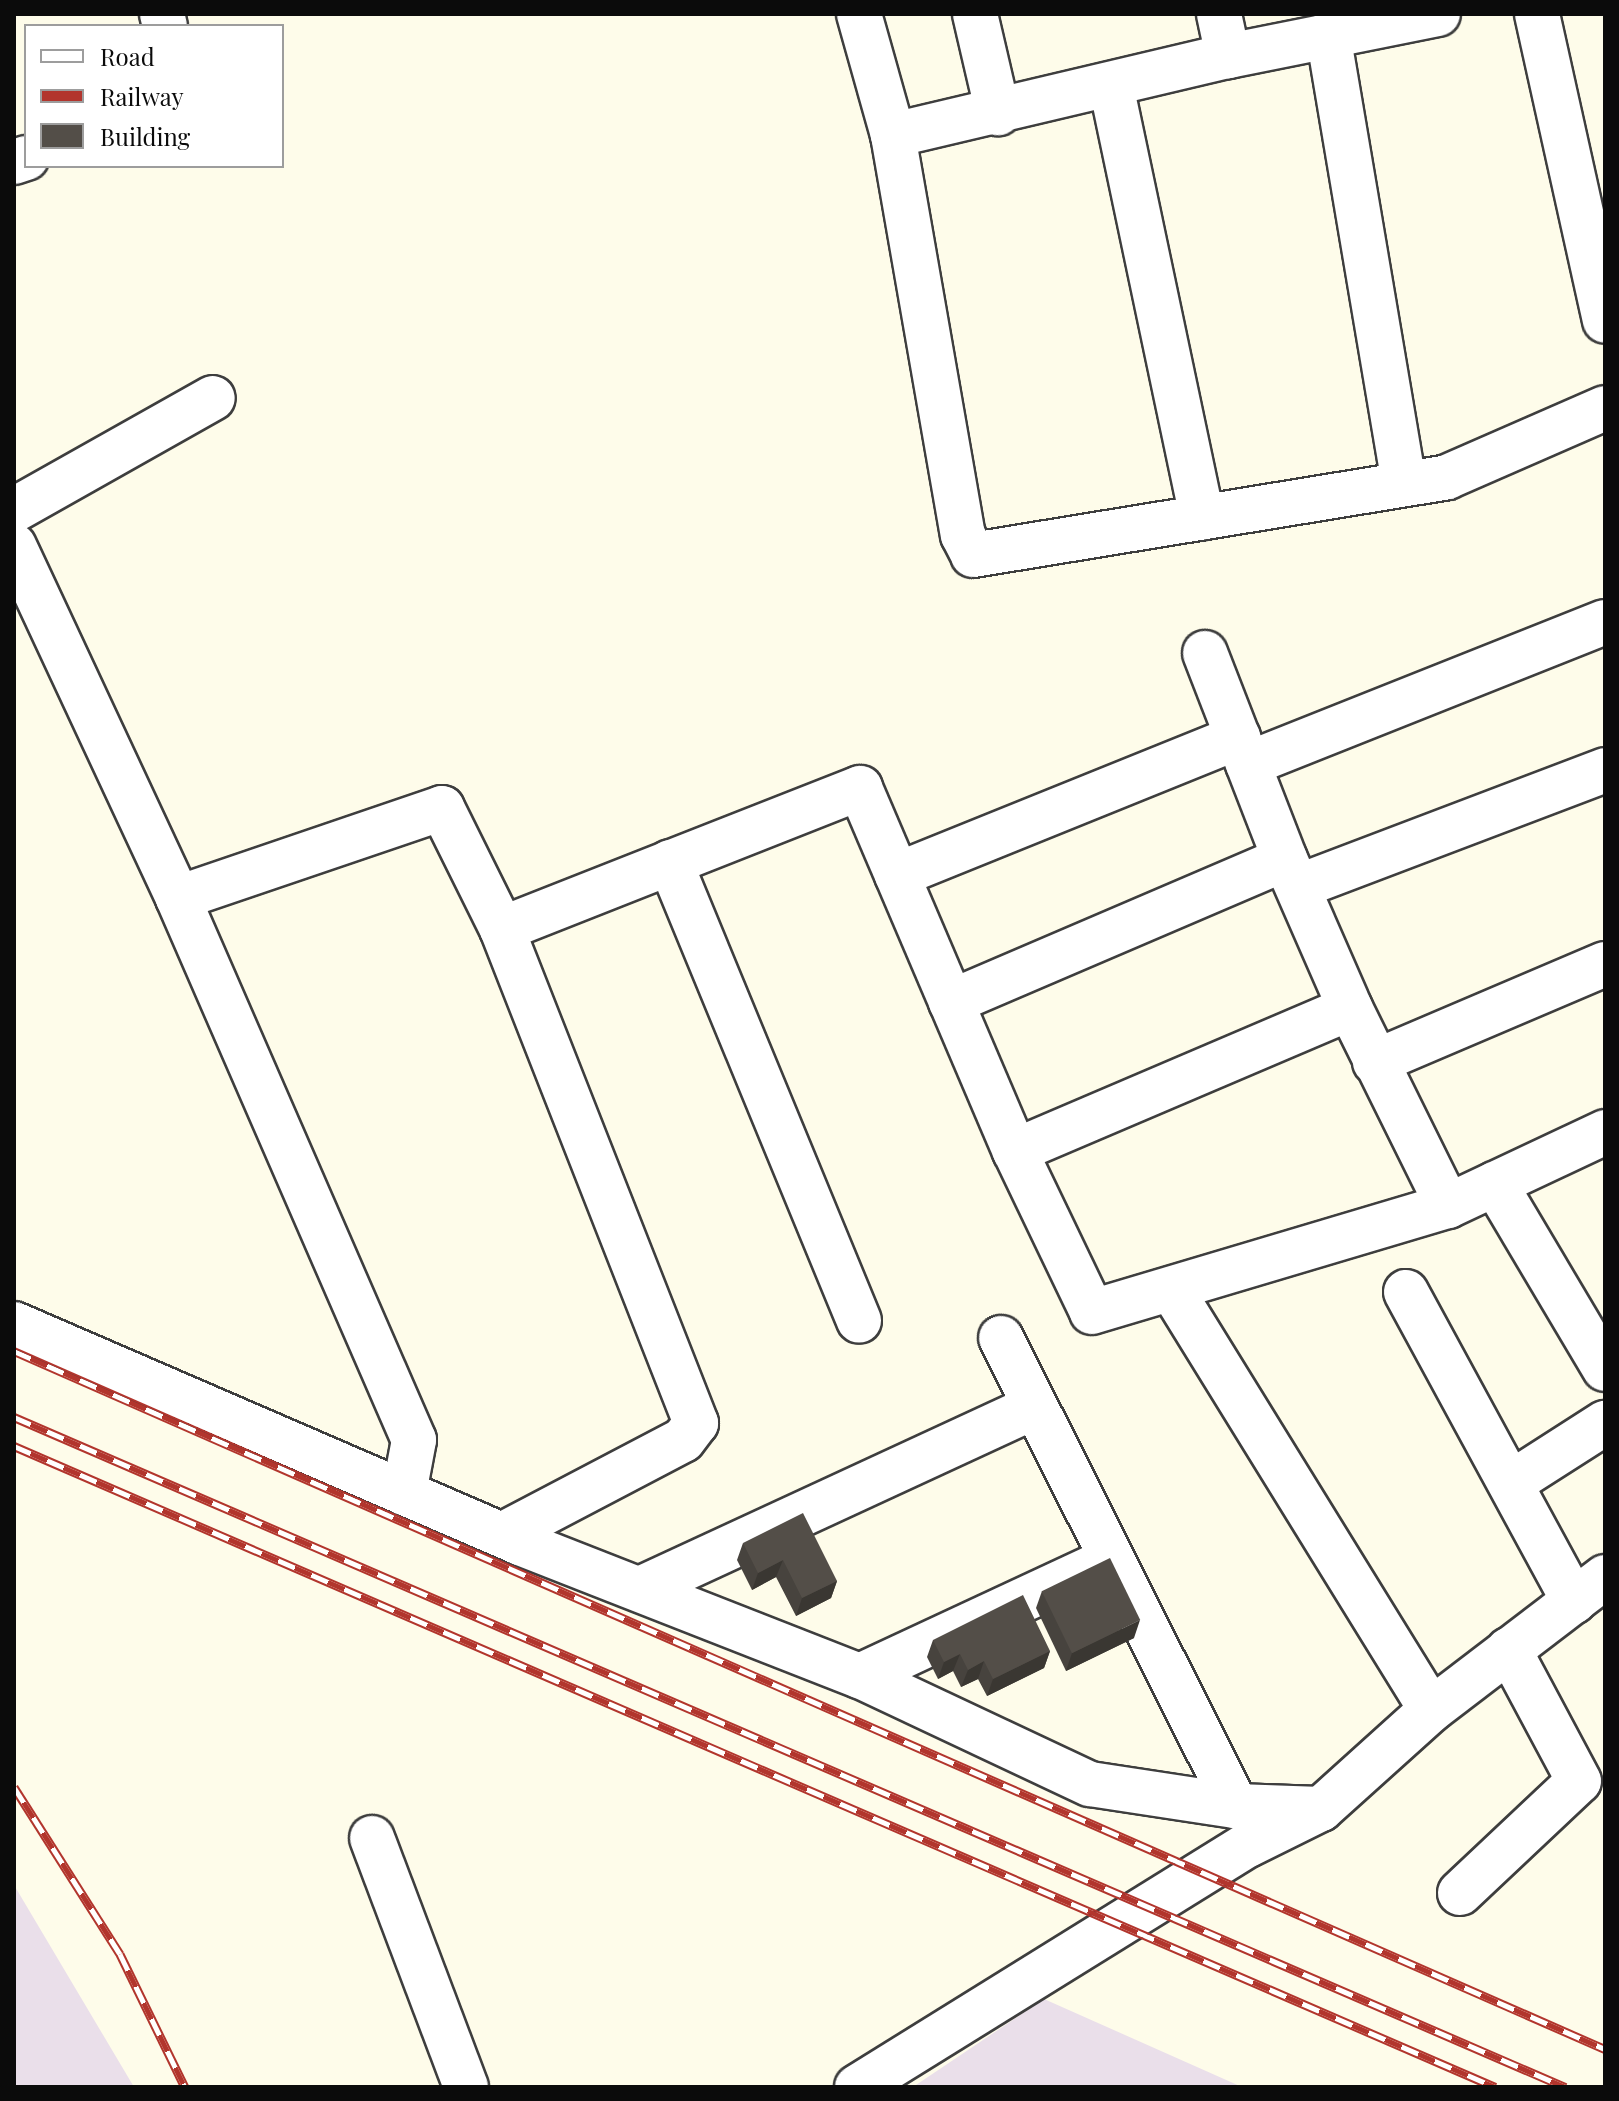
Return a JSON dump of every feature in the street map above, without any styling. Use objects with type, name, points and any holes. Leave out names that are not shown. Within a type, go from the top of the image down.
[{"type":"street","points":[[859,14],[893,135],[963,535],[973,555],[1404,483],[1472,468],[1605,408]]},
{"type":"street","points":[[975,14],[998,113]]},
{"type":"street","points":[[1219,14],[1228,56]]},
{"type":"street","points":[[893,135],[998,113],[1228,56],[1438,14]]},
{"type":"street","points":[[1537,14],[1605,321]]},
{"type":"street","points":[[1328,34],[1404,483]]},
{"type":"street","points":[[1111,85],[1202,518]]},
{"type":"street","points":[[14,510],[213,398]]},
{"type":"street","points":[[14,546],[178,898],[414,1440],[404,1493]]},
{"type":"street","points":[[897,875],[1605,622]]},
{"type":"street","points":[[1205,653],[1350,1008],[1448,1206]]},
{"type":"street","points":[[951,1002],[1293,873],[1605,770]]},
{"type":"street","points":[[502,929],[860,788],[1015,1151],[1085,1306],[1103,1311],[1448,1206],[1605,1132]]},
{"type":"street","points":[[178,898],[442,808],[502,929],[696,1423],[683,1440],[502,1535]]},
{"type":"street","points":[[670,862],[859,1321]]},
{"type":"street","points":[[1375,1062],[1605,964]]},
{"type":"street","points":[[1015,1151],[1350,1008]]},
{"type":"street","points":[[1495,1184],[1605,1369]]},
{"type":"street","points":[[1172,1290],[1431,1710]]},
{"type":"street","points":[[857,2087],[1248,1845],[1321,1809],[1431,1710],[1589,1589],[1511,1483],[1406,1292]]},
{"type":"street","points":[[14,1324],[502,1535],[860,1676],[1090,1784],[1236,1806],[1321,1809]]},
{"type":"street","points":[[1001,1338],[1032,1408],[1236,1806]]},
{"type":"street","points":[[640,1589],[1032,1408]]},
{"type":"street","points":[[1511,1483],[1605,1423]]},
{"type":"street","points":[[860,1676],[1109,1560]]},
{"type":"street","points":[[1460,1893],[1579,1781],[1509,1650]]},
{"type":"street","points":[[372,1838],[457,2084]]},
{"type":"shaded area","points":[[14,1885],[134,2087],[14,2087]]},
{"type":"shaded area","points":[[1044,1999],[1242,2087],[913,2087]]},
{"type":"building","points":[[803,1513],[837,1581],[802,1598],[783,1560],[758,1573],[743,1543]]},
{"type":"building","points":[[1110,1558],[1140,1620],[1072,1653],[1042,1591]]},
{"type":"building","points":[[1023,1595],[1050,1651],[993,1679],[984,1661],[968,1670],[960,1654],[944,1662],[933,1640]]},
{"type":"railway","points":[[14,1351],[1605,2049]]},
{"type":"railway","points":[[14,1417],[1565,2087]]},
{"type":"railway","points":[[14,1446],[1495,2087]]},
{"type":"railway","points":[[14,1787],[120,1954],[185,2087]]}]
